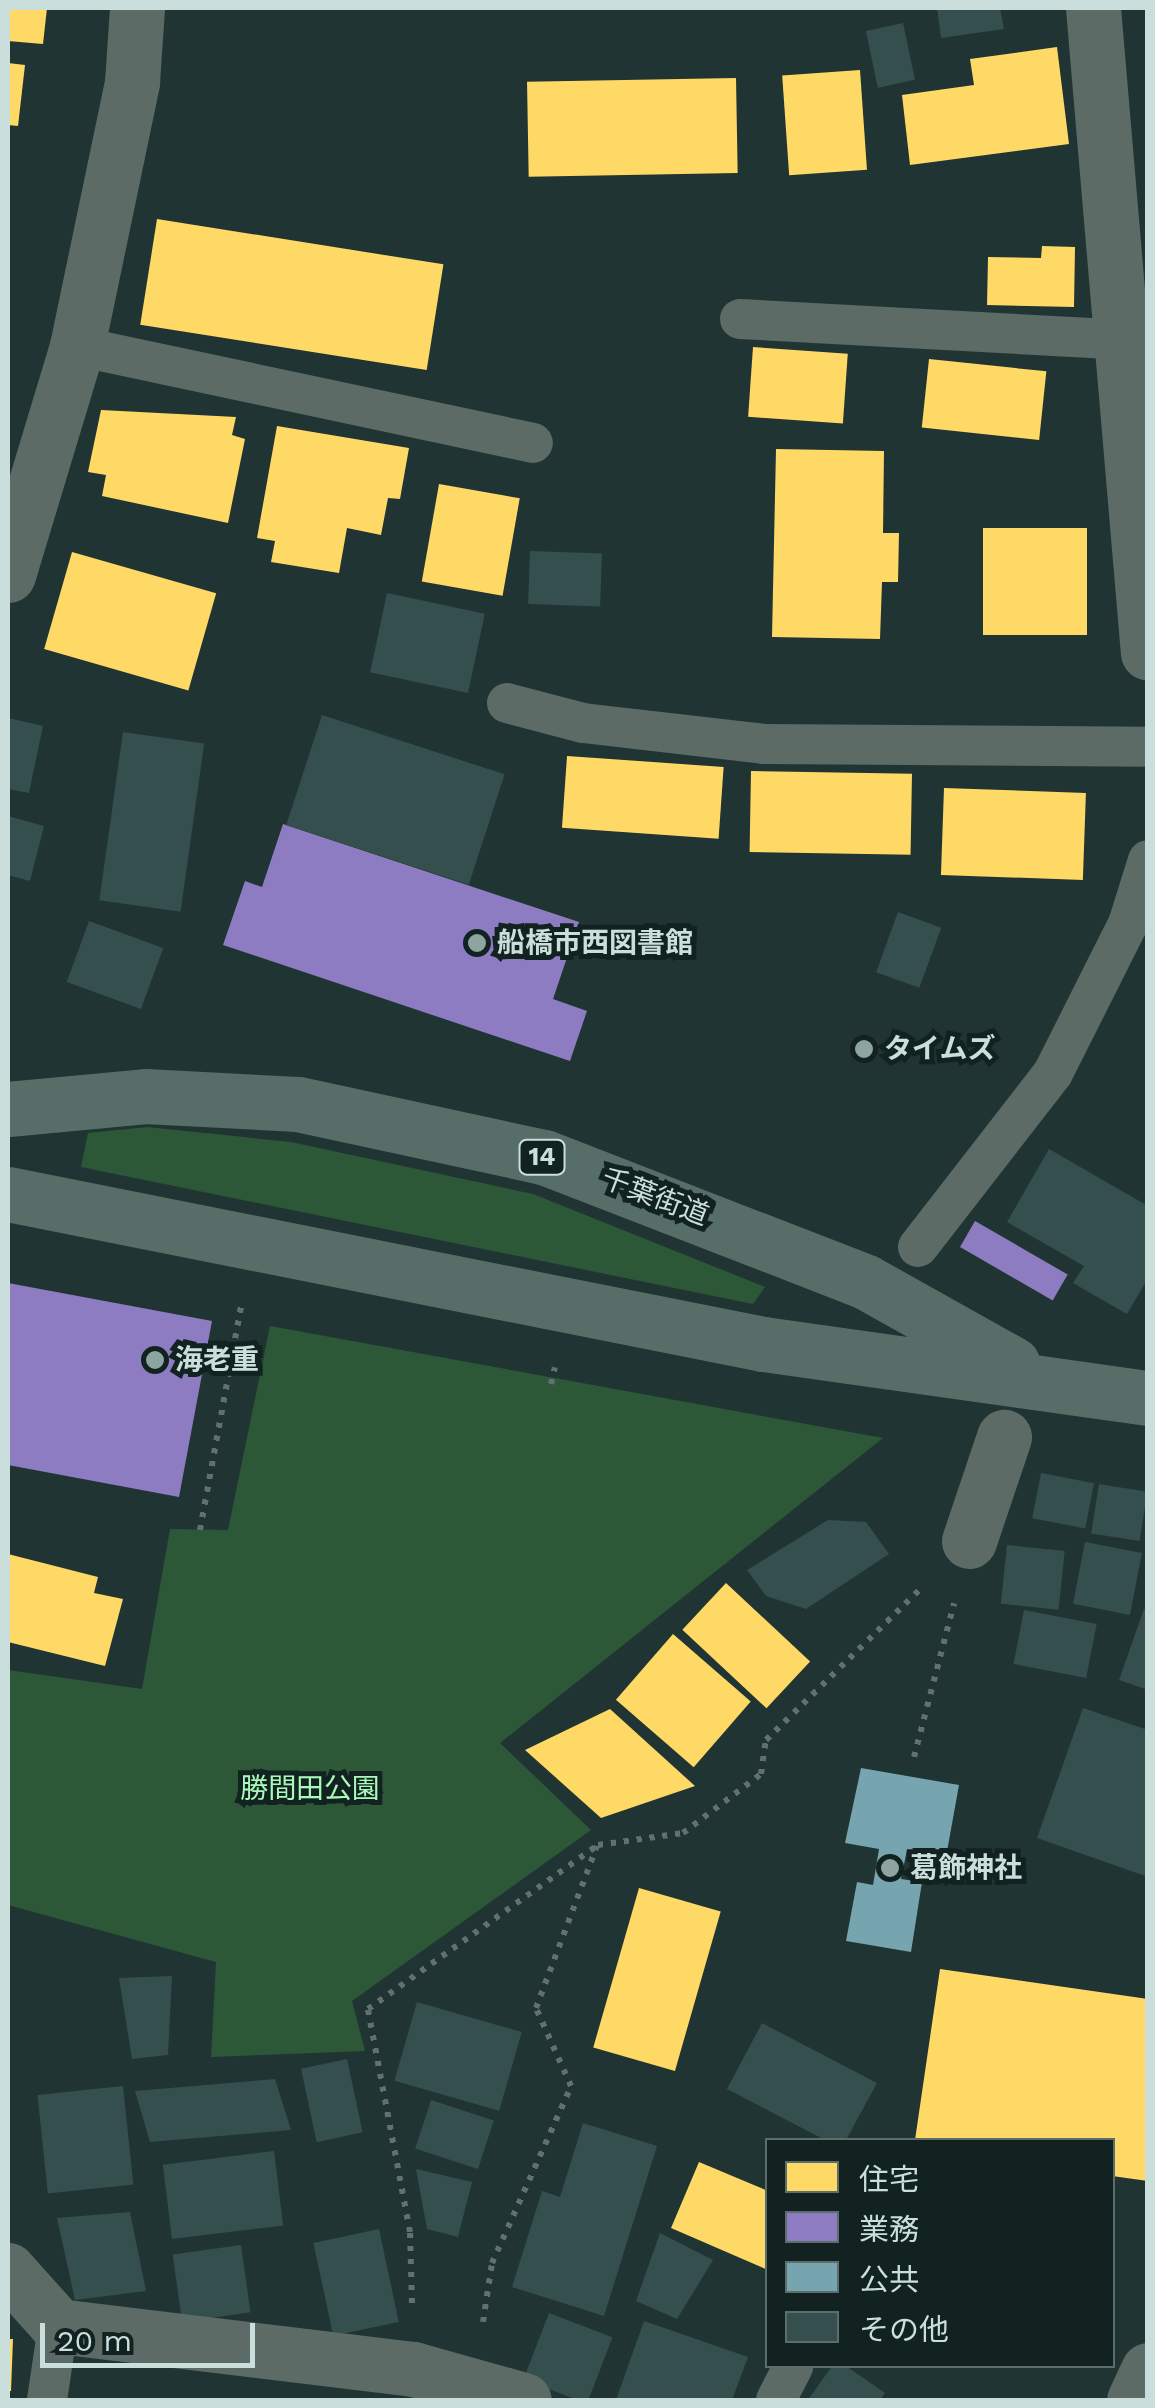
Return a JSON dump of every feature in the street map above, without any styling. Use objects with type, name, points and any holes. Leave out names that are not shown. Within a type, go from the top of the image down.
[{"type":"highway","name":"千葉街道","points":[[8,1109],[145,1096],[298,1104],[544,1157],[866,1282],[1034,1376]]},
{"type":"highway","name":"千葉街道","points":[[8,1194],[763,1344],[1034,1376],[1148,1398]]},
{"type":"street","points":[[8,575],[77,346],[132,82],[137,8]]},
{"type":"street","points":[[1093,8],[1148,653]]},
{"type":"street","points":[[969,1541],[1004,1437]]},
{"type":"street","points":[[8,2270],[58,2326],[413,2369],[499,2392]]},
{"type":"street","points":[[1134,2400],[1148,2370]]},
{"type":"lane","points":[[740,319],[1123,340]]},
{"type":"lane","points":[[77,346],[533,443]]},
{"type":"lane","points":[[507,703],[583,723],[764,744],[1148,747]]},
{"type":"lane","points":[[918,1247],[1053,1073],[1128,924],[1148,860]]},
{"type":"lane","points":[[47,2400],[58,2326]]},
{"type":"lane","points":[[776,2400],[792,2368]]},
{"type":"path","points":[[200,1530],[242,1305]]},
{"type":"path","points":[[413,2369],[410,2232],[368,2009],[598,1846],[683,1833],[760,1774],[766,1740],[969,1541]]},
{"type":"path","points":[[914,1757],[940,1656]]},
{"type":"path","points":[[499,2392],[492,2263],[571,2086],[536,2008],[598,1846]]},
{"type":"green space","points":[[147,1127],[291,1142],[533,1194],[765,1287],[753,1304],[81,1167],[88,1133]]},
{"type":"green space","name":"勝間田公園","points":[[270,1326],[883,1438],[500,1743],[591,1830],[352,2001],[365,2051],[211,2057],[216,1962],[8,1905],[8,1670],[142,1689],[170,1529],[228,1530]]},
{"type":"building: 住宅","points":[[8,8],[47,8],[43,44],[8,41]]},
{"type":"building: 住宅","points":[[1057,47],[1069,144],[910,165],[902,95],[974,85],[970,59]]},
{"type":"building: 住宅","points":[[8,63],[25,65],[18,126],[8,125]]},
{"type":"building: 住宅","points":[[860,70],[867,170],[789,175],[782,75]]},
{"type":"building: 住宅","points":[[736,78],[738,173],[529,177],[527,82]]},
{"type":"building: 住宅","points":[[157,219],[443,264],[427,370],[140,325]]},
{"type":"building: 住宅","points":[[1042,246],[1075,247],[1074,307],[987,305],[988,257],[1041,258]]},
{"type":"building: 住宅","points":[[753,347],[848,354],[843,423],[748,417]]},
{"type":"building: 住宅","points":[[929,359],[1046,371],[1039,440],[922,428]]},
{"type":"building: 住宅","points":[[101,410],[236,417],[232,435],[245,439],[228,523],[102,496],[106,475],[88,472]]},
{"type":"building: 住宅","points":[[277,426],[409,448],[400,499],[388,498],[381,535],[347,528],[339,573],[271,562],[275,541],[257,538]]},
{"type":"building: 住宅","points":[[776,449],[884,451],[883,533],[899,533],[898,582],[882,582],[880,639],[772,637]]},
{"type":"building: 住宅","points":[[439,484],[520,498],[503,596],[422,581]]},
{"type":"building: 住宅","points":[[983,528],[1087,528],[1087,635],[983,635]]},
{"type":"building: 住宅","points":[[72,552],[216,593],[188,690],[44,649]]},
{"type":"building: 住宅","points":[[567,756],[724,767],[719,839],[562,828]]},
{"type":"building: 住宅","points":[[751,771],[912,774],[911,855],[750,852]]},
{"type":"building: 住宅","points":[[944,788],[1086,793],[1083,880],[941,875]]},
{"type":"building: 住宅","points":[[8,1554],[98,1577],[94,1593],[123,1599],[105,1666],[8,1642]]},
{"type":"building: 住宅","points":[[726,1583],[810,1661],[766,1708],[682,1630]]},
{"type":"building: 住宅","points":[[673,1634],[751,1702],[694,1767],[616,1700]]},
{"type":"building: 住宅","points":[[610,1709],[695,1786],[601,1818],[525,1750]]},
{"type":"building: 住宅","points":[[639,1888],[721,1911],[675,2071],[593,2048]]},
{"type":"building: 住宅","points":[[940,1969],[1148,1999],[1148,2181],[1115,2176],[1115,2138],[915,2138]]},
{"type":"building: 住宅","points":[[699,2162],[765,2190],[765,2269],[671,2228]]},
{"type":"building: 住宅","points":[[8,2339],[13,2339],[11,2391],[8,2391]]},
{"type":"building: 業務","points":[[283,824],[579,922],[553,999],[587,1011],[570,1061],[223,945],[245,881],[262,887]]},
{"type":"building: 業務","points":[[975,1221],[1068,1274],[1053,1300],[960,1247]]},
{"type":"building: 業務","points":[[8,1283],[212,1321],[179,1497],[8,1465]]},
{"type":"building: 公共","name":"葛飾神社","points":[[861,1768],[959,1785],[946,1857],[907,1850],[901,1879],[922,1882],[911,1952],[846,1941],[857,1882],[873,1885],[879,1849],[845,1843]]},
{"type":"building: その他","points":[[937,8],[1000,8],[1004,29],[941,38]]},
{"type":"building: その他","points":[[903,23],[915,80],[878,88],[866,31]]},
{"type":"building: その他","points":[[530,551],[602,554],[600,606],[528,604]]},
{"type":"building: その他","points":[[387,593],[485,614],[468,693],[370,672]]},
{"type":"building: その他","points":[[322,715],[505,774],[469,885],[286,825]]},
{"type":"building: その他","points":[[8,718],[43,726],[29,793],[8,789]]},
{"type":"building: その他","points":[[123,732],[204,743],[181,912],[99,900]]},
{"type":"building: その他","points":[[8,816],[44,826],[30,881],[8,875]]},
{"type":"building: その他","points":[[898,912],[941,928],[919,988],[876,972]]},
{"type":"building: その他","points":[[89,921],[163,948],[141,1009],[67,982]]},
{"type":"building: その他","points":[[1049,1149],[1148,1206],[1148,1278],[1127,1314],[1073,1283],[1084,1266],[1007,1222]]},
{"type":"building: その他","points":[[1041,1473],[1094,1483],[1085,1528],[1032,1518]]},
{"type":"building: その他","points":[[1099,1484],[1147,1492],[1140,1541],[1091,1533]]},
{"type":"building: その他","points":[[828,1520],[866,1522],[889,1554],[806,1609],[766,1596],[747,1570]]},
{"type":"building: その他","points":[[1085,1542],[1142,1553],[1130,1615],[1073,1604]]},
{"type":"building: その他","points":[[1007,1545],[1065,1551],[1059,1610],[1001,1604]]},
{"type":"building: その他","points":[[1144,1609],[1148,1610],[1148,1690],[1119,1680]]},
{"type":"building: その他","points":[[1024,1610],[1097,1624],[1086,1678],[1014,1664]]},
{"type":"building: その他","points":[[1083,1708],[1148,1730],[1148,1877],[1037,1838]]},
{"type":"building: その他","points":[[172,1976],[168,2055],[132,2059],[119,1978]]},
{"type":"building: その他","points":[[417,2002],[522,2032],[499,2111],[394,2081]]},
{"type":"building: その他","points":[[762,2023],[877,2083],[847,2138],[821,2138],[727,2089]]},
{"type":"building: その他","points":[[347,2059],[363,2132],[317,2142],[301,2069]]},
{"type":"building: その他","points":[[275,2079],[291,2130],[150,2142],[135,2091]]},
{"type":"building: その他","points":[[123,2086],[133,2184],[48,2193],[37,2095]]},
{"type":"building: その他","points":[[431,2100],[494,2120],[478,2169],[415,2149]]},
{"type":"building: その他","points":[[583,2123],[657,2146],[604,2316],[512,2287],[542,2191],[560,2197]]},
{"type":"building: その他","points":[[274,2151],[283,2225],[172,2239],[163,2165]]},
{"type":"building: その他","points":[[416,2169],[472,2182],[458,2237],[427,2229]]},
{"type":"building: その他","points":[[130,2212],[146,2291],[75,2300],[57,2218]]},
{"type":"building: その他","points":[[379,2229],[399,2322],[333,2336],[313,2243]]},
{"type":"building: その他","points":[[660,2233],[713,2260],[677,2319],[636,2301]]},
{"type":"building: その他","points":[[241,2245],[250,2312],[182,2322],[173,2255]]},
{"type":"building: その他","points":[[549,2313],[612,2337],[588,2400],[578,2400],[524,2379]]},
{"type":"building: その他","points":[[644,2321],[748,2357],[732,2400],[616,2400]]},
{"type":"building: その他","points":[[831,2368],[849,2368],[885,2393],[880,2400],[808,2400]]},
{"type":"place","name":"船橋市西図書館","points":[[477,943]]},
{"type":"place","name":"タイムズ","points":[[864,1049]]},
{"type":"place","name":"海老重","points":[[155,1360]]},
{"type":"place","name":"葛飾神社","points":[[890,1868]]}]
